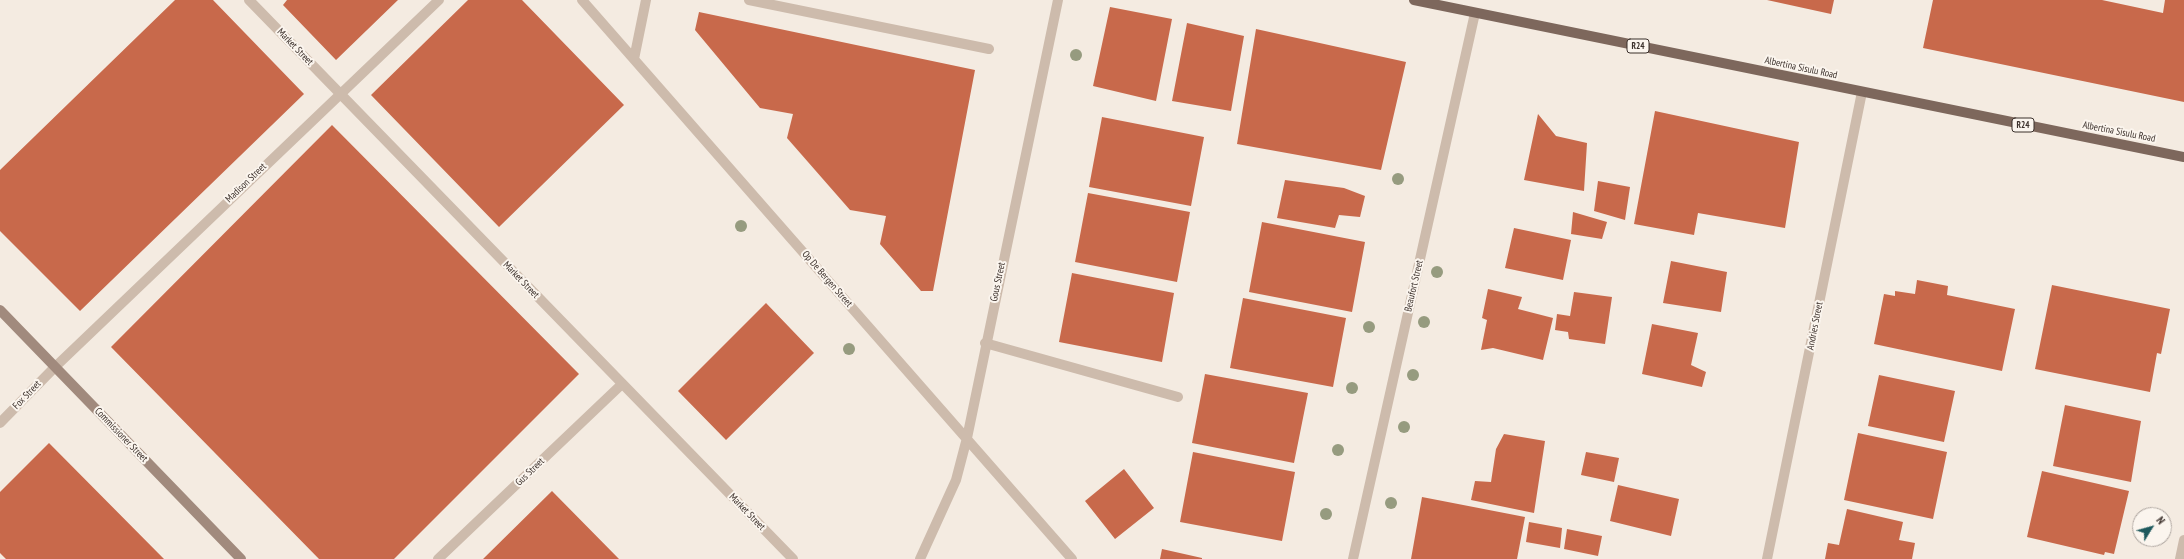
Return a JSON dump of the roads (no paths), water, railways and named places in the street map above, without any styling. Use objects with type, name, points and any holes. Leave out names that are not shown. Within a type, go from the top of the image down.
[{"type":"main road","name":"Albertina Sisulu Road","points":[[1414,0],[2184,157]]},
{"type":"main road","name":"Commissioner Street","points":[[0,310],[241,559]]},
{"type":"street","name":"Market Street","points":[[250,0],[793,559]]},
{"type":"street","name":"Madison Street","points":[[55,367],[339,93],[439,0]]},
{"type":"street","name":"Op De Bergen Street","points":[[582,0],[1072,559]]},
{"type":"street","points":[[634,59],[646,0]]},
{"type":"street","points":[[749,0],[989,49]]},
{"type":"street","name":"Gous Street","points":[[920,559],[956,480],[967,438],[985,344],[1058,0]]},
{"type":"street","name":"Beaufort Street","points":[[1352,559],[1475,13]]},
{"type":"street","name":"Andries Street","points":[[1767,559],[1862,92]]},
{"type":"street","points":[[985,344],[1178,396]]},
{"type":"street","name":"Fox Street","points":[[0,423],[55,367]]},
{"type":"street","name":"Gus Street","points":[[438,559],[622,384]]},
{"type":"street","points":[[2180,559],[2184,540]]}]
